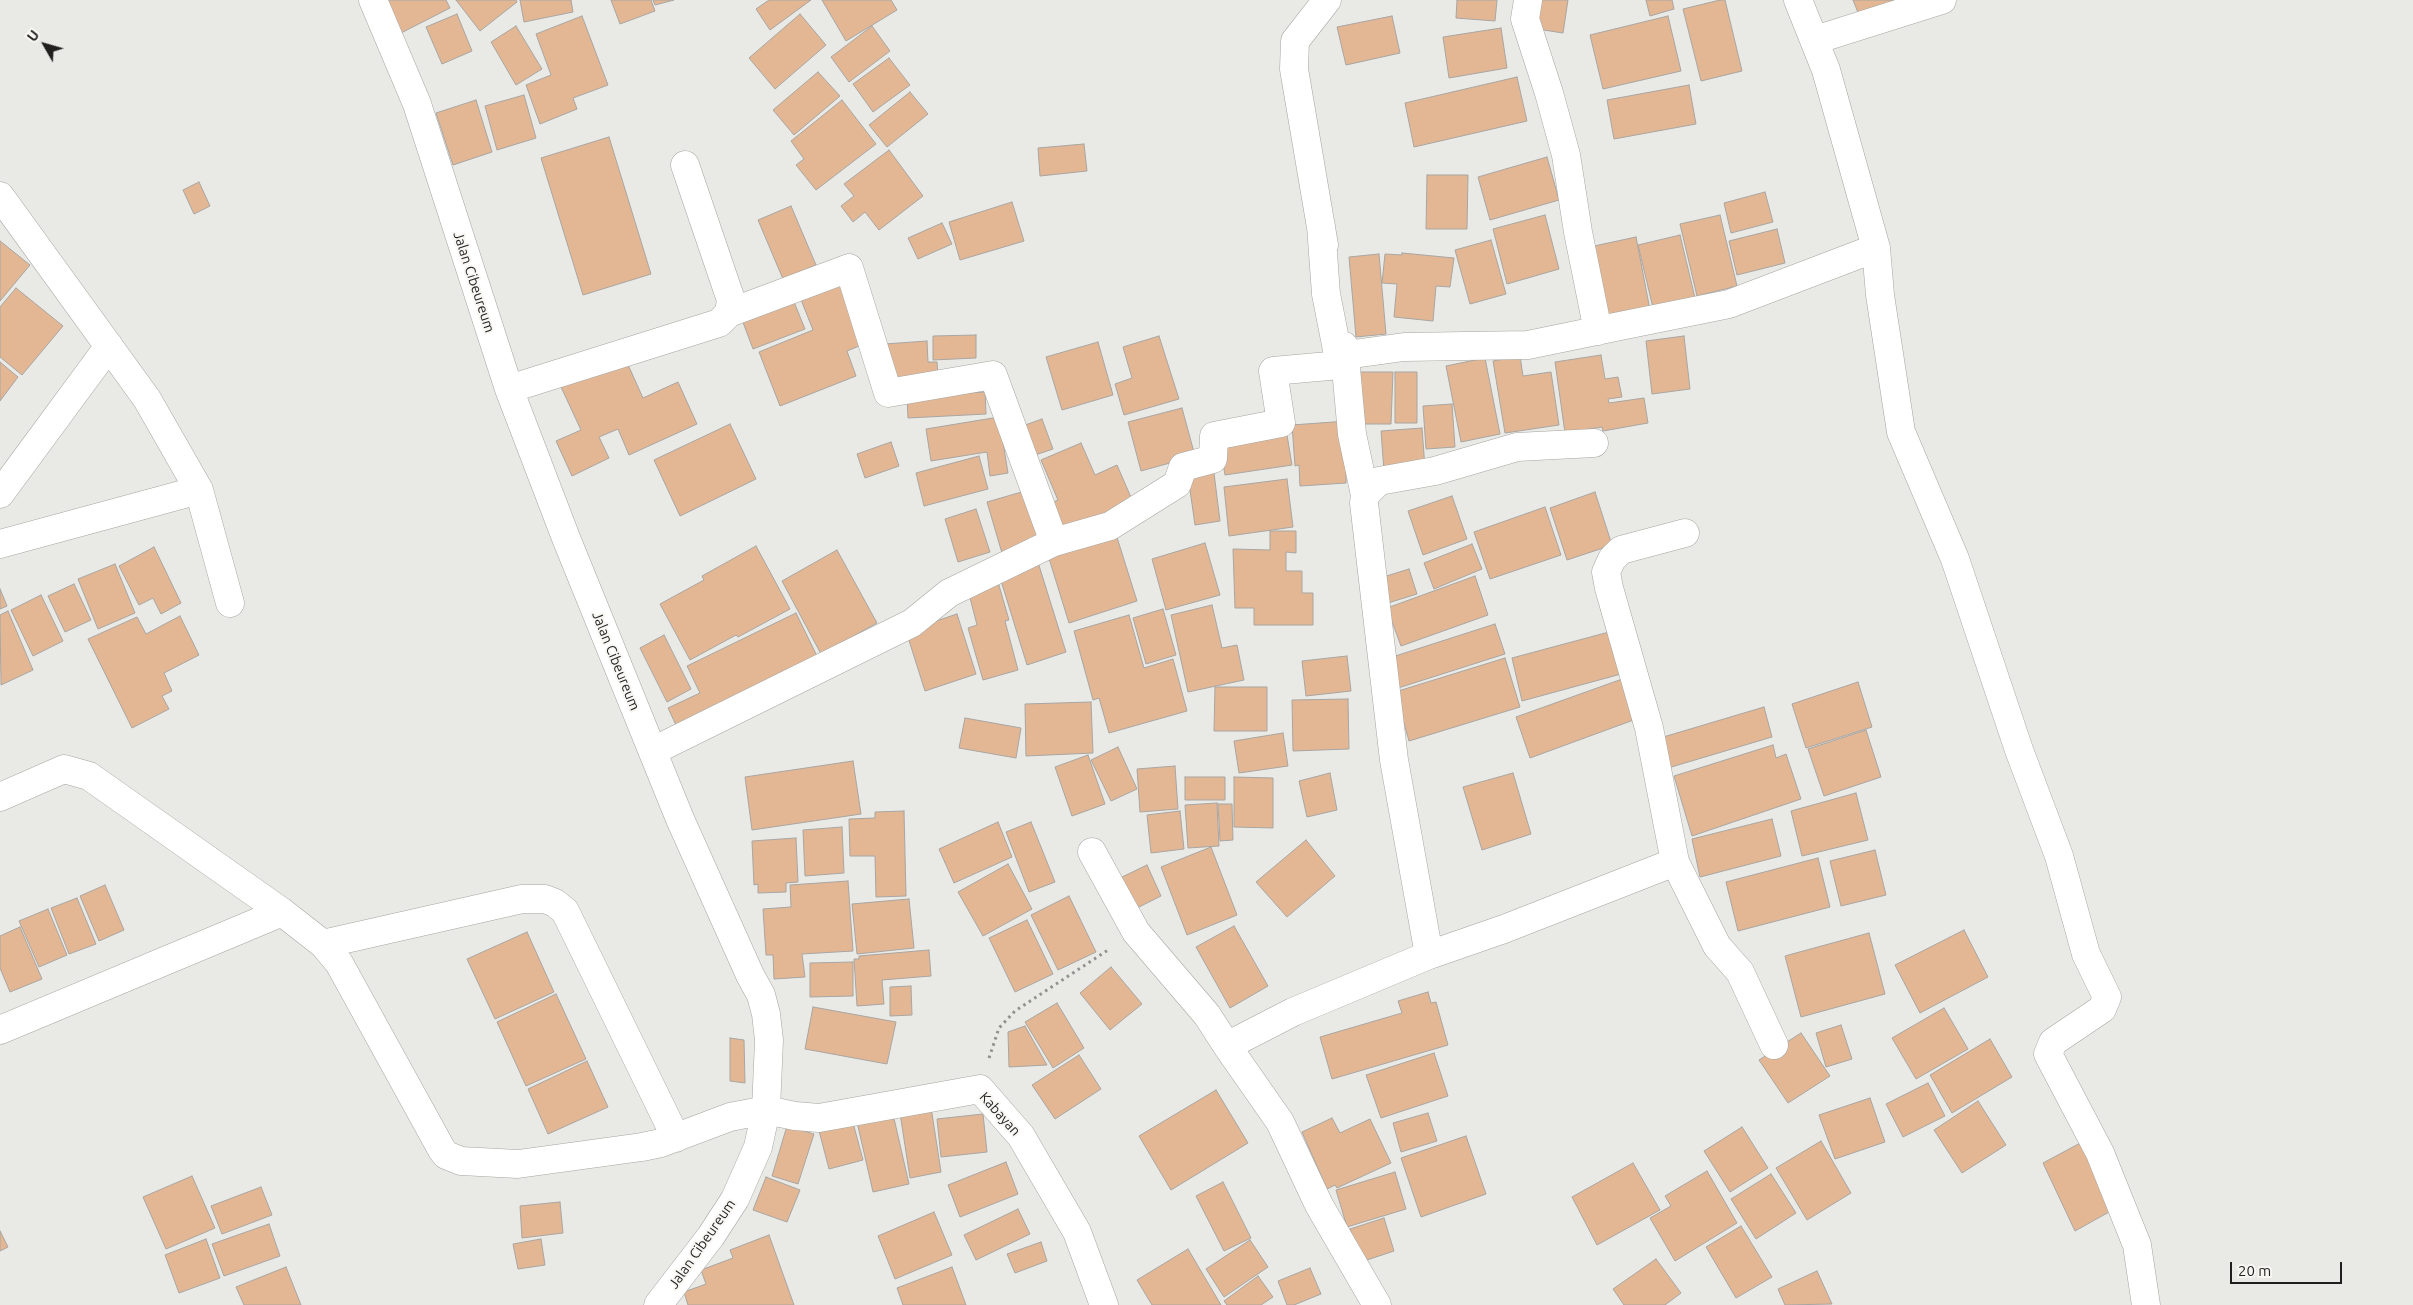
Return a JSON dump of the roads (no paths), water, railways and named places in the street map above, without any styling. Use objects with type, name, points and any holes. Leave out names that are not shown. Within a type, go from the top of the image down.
[{"type":"street","name":"Jalan Cibeureum","points":[[373,0],[417,104],[509,389],[566,538],[683,828],[750,976],[761,995],[769,1040],[766,1110],[758,1146],[735,1199],[711,1236],[658,1305]]},
{"type":"street","points":[[1327,0],[1295,41],[1294,68],[1321,226],[1346,355],[1352,434],[1365,495],[1364,503],[1394,760],[1429,955]]},
{"type":"street","points":[[1528,0],[1525,19],[1549,93],[1566,155],[1578,232],[1598,331]]},
{"type":"street","points":[[1798,0],[1826,70],[1876,248],[1880,295],[1900,432],[1955,558],[2020,750],[2059,856],[2086,954],[2107,997],[2102,1009],[2054,1042],[2048,1054],[2100,1152],[2137,1245],[2146,1305]]},
{"type":"street","points":[[1815,40],[1942,0]]},
{"type":"street","points":[[685,165],[731,300],[729,312]]},
{"type":"street","points":[[0,196],[147,399],[199,490],[230,603]]},
{"type":"street","points":[[653,750],[912,624],[949,593],[1054,542],[1110,526],[1177,484],[1183,467],[1213,459],[1214,436],[1282,423],[1273,371],[1340,366],[1326,294],[1321,226]]},
{"type":"street","points":[[1346,355],[1404,347],[1528,344],[1598,331],[1729,304],[1876,248]]},
{"type":"street","points":[[509,389],[719,323],[729,312],[849,268],[888,393],[993,375],[1054,542]]},
{"type":"street","points":[[0,494],[108,346]]},
{"type":"street","points":[[1365,495],[1379,481],[1435,472],[1517,447],[1594,443]]},
{"type":"street","points":[[0,544],[199,490]]},
{"type":"street","points":[[1685,533],[1621,550],[1612,559],[1606,572],[1649,728],[1675,862],[1717,946],[1740,972],[1774,1045]]},
{"type":"street","points":[[0,797],[64,769],[89,776],[282,912],[323,944],[339,963],[442,1150],[454,1159],[467,1162],[518,1164],[642,1147],[676,1138],[730,1117],[766,1110]]},
{"type":"street","points":[[1092,852],[1136,932],[1207,1015],[1280,1122],[1319,1205],[1377,1305]]},
{"type":"street","points":[[1227,1046],[1293,1012],[1429,955],[1504,929],[1675,862]]},
{"type":"street","points":[[323,944],[522,899],[545,899],[555,903],[565,911],[676,1138]]},
{"type":"street","points":[[0,1030],[282,912]]},
{"type":"street","name":"Kabayan","points":[[766,1110],[819,1118],[980,1089],[1021,1136],[1077,1232],[1104,1305]]}]
